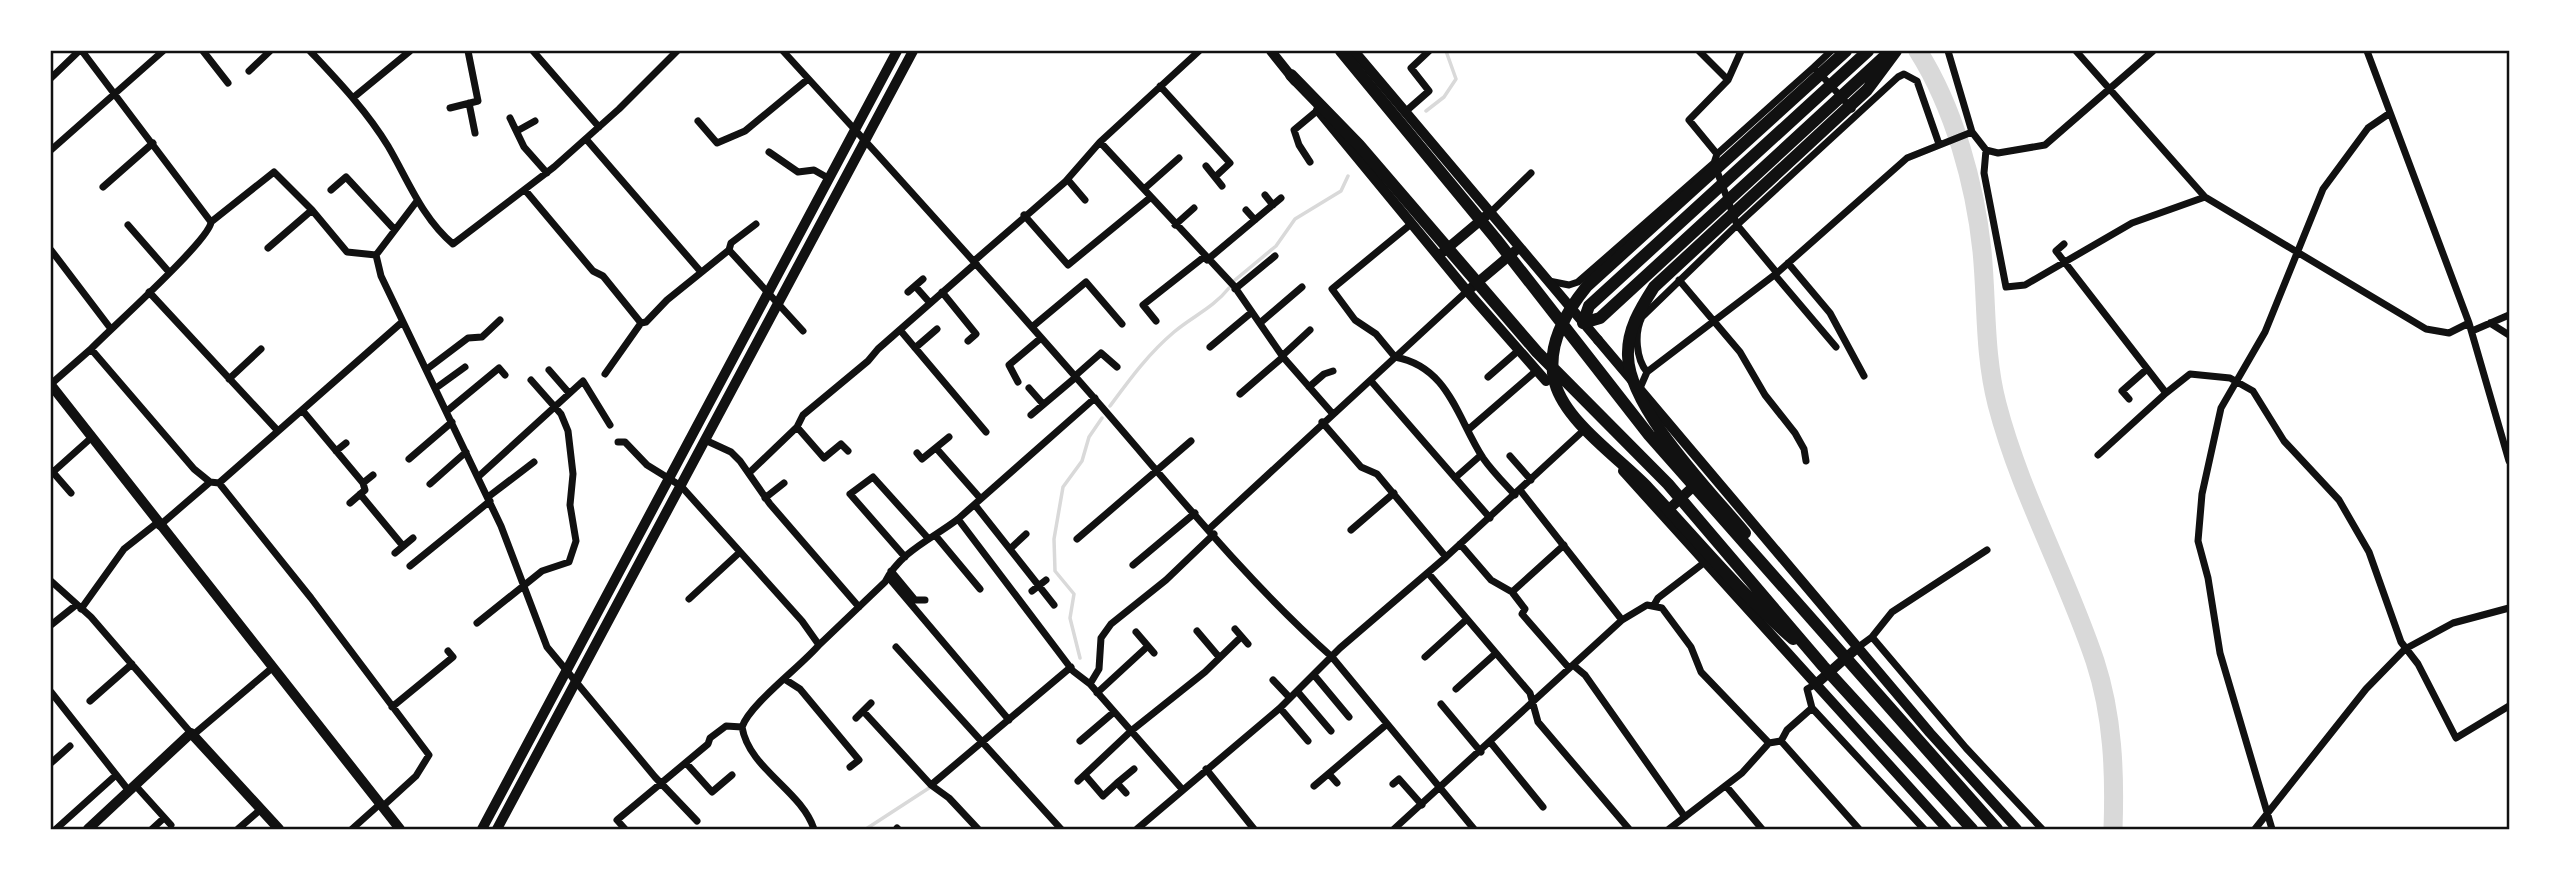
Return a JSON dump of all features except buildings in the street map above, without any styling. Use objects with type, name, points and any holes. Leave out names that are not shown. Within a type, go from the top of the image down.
[{"type":"highway","points":[[482,829],[897,51]]},
{"type":"highway","points":[[497,829],[914,51]]},
{"type":"highway","points":[[1270,51],[1359,145],[1522,335],[1668,484],[1824,666],[1972,829]]},
{"type":"highway","points":[[1341,51],[1496,239],[1605,381],[1811,621],[1997,829]]},
{"type":"highway","points":[[1353,51],[1598,340]]},
{"type":"highway","points":[[1824,666],[1747,597],[1647,487],[1571,414],[1560,398],[1552,363],[1555,342],[1565,315],[1587,286],[1846,51]]},
{"type":"highway","points":[[1537,370],[1583,323],[1589,306],[1868,51]]},
{"type":"highway","points":[[1583,323],[1600,318],[1891,51]]},
{"type":"highway","points":[[1811,621],[1755,545],[1679,454],[1636,393],[1628,353],[1637,312],[1654,287],[1867,90],[1896,51]]},
{"type":"highway","points":[[1291,75],[1411,224],[1546,381]]},
{"type":"highway","points":[[1438,256],[1490,213]]},
{"type":"highway","points":[[1467,291],[1520,247]]},
{"type":"main road","points":[[1598,340],[1857,648],[2017,829]]},
{"type":"main road","points":[[1546,381],[1585,429],[1947,829]]},
{"type":"main road","points":[[51,385],[158,525],[400,829]]},
{"type":"main road","points":[[1662,515],[1709,473]]},
{"type":"main road","points":[[1816,684],[1857,648]]},
{"type":"main road","points":[[88,829],[192,734],[279,829]]},
{"type":"street","points":[[51,78],[80,51],[115,93],[211,222]]},
{"type":"street","points":[[51,150],[163,51]]},
{"type":"street","points":[[203,51],[228,83]]},
{"type":"street","points":[[249,71],[270,51]]},
{"type":"street","points":[[310,51],[354,97],[388,147],[417,201],[453,244],[516,193],[525,190],[547,173],[677,51]]},
{"type":"street","points":[[354,97],[410,51]]},
{"type":"street","points":[[450,108],[478,101],[468,51]]},
{"type":"street","points":[[533,51],[599,127]]},
{"type":"street","points":[[783,51],[975,262],[1211,532],[1307,635],[1332,657],[1474,829]]},
{"type":"street","points":[[749,473],[797,427],[803,415],[869,361],[1024,215],[1068,180],[1100,142],[1199,51]]},
{"type":"street","points":[[1405,111],[1429,91],[1410,68],[1429,51]]},
{"type":"street","points":[[1699,51],[1728,80]]},
{"type":"street","points":[[1717,154],[1689,120],[1728,80],[1741,51]]},
{"type":"street","points":[[1545,279],[1559,285],[1578,282],[1714,163],[1717,154],[1831,51]]},
{"type":"street","points":[[1948,51],[1970,133],[1986,150],[2005,152],[2045,145],[2153,51]]},
{"type":"street","points":[[2076,51],[2205,197],[2426,329],[2449,333],[2490,323],[2509,315]]},
{"type":"street","points":[[2367,51],[2470,327],[2509,461]]},
{"type":"street","points":[[460,65],[471,63]]},
{"type":"street","points":[[1814,67],[1857,114]]},
{"type":"street","points":[[1647,372],[1639,358],[1640,322],[1679,279],[1898,78],[1911,76],[1923,95],[1942,143]]},
{"type":"street","points":[[698,121],[717,143],[745,131],[808,79]]},
{"type":"street","points":[[1160,86],[1230,163],[1215,177]]},
{"type":"street","points":[[469,103],[475,133]]},
{"type":"street","points":[[1310,162],[1299,145],[1294,130],[1318,110]]},
{"type":"street","points":[[2272,829],[2220,653],[2208,578],[2198,541],[2202,494],[2221,408],[2265,332],[2328,181],[2368,128],[2390,113]]},
{"type":"street","points":[[510,118],[524,147],[547,173]]},
{"type":"street","points":[[516,131],[535,121]]},
{"type":"street","points":[[1640,388],[1647,372],[1776,274],[1899,164],[1917,152],[1970,133]]},
{"type":"street","points":[[586,139],[701,272]]},
{"type":"street","points":[[1100,142],[1235,289],[1283,357],[1332,413]]},
{"type":"street","points":[[103,187],[153,143]]},
{"type":"street","points":[[1986,150],[1984,173],[2006,287],[2025,285],[2132,223],[2205,197]]},
{"type":"street","points":[[769,152],[798,173],[814,170],[828,178]]},
{"type":"street","points":[[1144,189],[1179,158]]},
{"type":"street","points":[[1714,163],[1737,225],[1836,347]]},
{"type":"street","points":[[1206,166],[1222,186]]},
{"type":"street","points":[[51,385],[169,272],[203,237],[211,222],[274,172],[312,210],[347,252],[376,255]]},
{"type":"street","points":[[1490,213],[1531,173]]},
{"type":"street","points":[[331,190],[346,177],[395,230]]},
{"type":"street","points":[[1068,180],[1085,200]]},
{"type":"street","points":[[525,190],[593,271],[603,276],[641,323]]},
{"type":"street","points":[[1265,195],[1273,205]]},
{"type":"street","points":[[1024,215],[1068,265],[1151,197]]},
{"type":"street","points":[[1156,321],[1143,305],[1206,259],[1281,198]]},
{"type":"street","points":[[376,255],[417,201]]},
{"type":"street","points":[[1175,225],[1194,208]]},
{"type":"street","points":[[268,248],[312,210]]},
{"type":"street","points":[[1246,210],[1255,220]]},
{"type":"street","points":[[605,374],[641,323],[646,322],[729,250],[731,243],[757,224]]},
{"type":"street","points":[[1411,224],[1332,289],[1355,320],[1376,334],[1395,357],[1414,361],[1426,369],[1450,398],[1481,455],[1564,545],[1622,620]]},
{"type":"street","points":[[128,225],[169,272]]},
{"type":"street","points":[[2064,244],[2056,251],[2166,393]]},
{"type":"street","points":[[51,250],[111,329]]},
{"type":"street","points":[[729,250],[803,331]]},
{"type":"street","points":[[376,255],[401,323],[427,369],[489,499],[547,647],[662,784],[697,821]]},
{"type":"street","points":[[1235,289],[1275,256]]},
{"type":"street","points":[[1788,263],[1830,313],[1864,376]]},
{"type":"street","points":[[908,292],[923,279]]},
{"type":"street","points":[[1679,279],[1716,320],[1740,352],[1765,395],[1795,433],[1804,449],[1806,461]]},
{"type":"street","points":[[1032,327],[1086,282],[1122,324]]},
{"type":"street","points":[[915,286],[930,303]]},
{"type":"street","points":[[1260,323],[1302,287]]},
{"type":"street","points":[[1090,684],[1099,669],[1101,638],[1111,624],[1166,580],[1322,422],[1371,381],[1467,291]]},
{"type":"street","points":[[149,292],[278,431]]},
{"type":"street","points":[[942,292],[976,334],[968,341]]},
{"type":"street","points":[[1210,347],[1252,312]]},
{"type":"street","points":[[427,369],[468,338],[482,337],[500,320]]},
{"type":"street","points":[[219,483],[401,323]]},
{"type":"street","points":[[2490,323],[2509,335]]},
{"type":"street","points":[[915,348],[937,329]]},
{"type":"street","points":[[900,330],[986,432]]},
{"type":"street","points":[[1240,394],[1310,330]]},
{"type":"street","points":[[482,337],[487,344]]},
{"type":"street","points":[[1018,382],[1009,365],[1041,338]]},
{"type":"street","points":[[90,349],[194,469],[210,482],[219,483],[312,598],[429,755],[416,776],[352,829]]},
{"type":"street","points":[[229,379],[261,349]]},
{"type":"street","points":[[1488,377],[1519,350]]},
{"type":"street","points":[[1031,415],[1101,353],[1118,368]]},
{"type":"street","points":[[436,388],[465,367]]},
{"type":"street","points":[[447,411],[499,368],[505,375]]},
{"type":"street","points":[[2129,399],[2122,391],[2147,369]]},
{"type":"street","points":[[549,370],[569,393]]},
{"type":"street","points":[[1469,429],[1537,370]]},
{"type":"street","points":[[1309,387],[1324,374],[1333,371]]},
{"type":"street","points":[[2098,455],[2190,374],[2218,375],[2238,382],[2262,401],[2284,441],[2339,500],[2354,522],[2405,649],[2418,664],[2456,738],[2509,706]]},
{"type":"street","points":[[477,623],[542,571],[569,562],[574,551],[570,505],[573,474],[568,431],[556,408],[531,380]]},
{"type":"street","points":[[478,477],[583,381],[610,425]]},
{"type":"street","points":[[1371,381],[1490,518]]},
{"type":"street","points":[[1029,388],[1043,404]]},
{"type":"street","points":[[742,727],[753,710],[859,607],[905,557],[958,519],[1095,398]]},
{"type":"street","points":[[302,410],[363,483],[365,490],[350,503]]},
{"type":"street","points":[[409,459],[452,422]]},
{"type":"street","points":[[1322,422],[1361,467],[1377,474],[1446,557]]},
{"type":"street","points":[[797,427],[824,458],[841,444],[848,451]]},
{"type":"street","points":[[1137,829],[1280,708],[1332,657],[1518,493],[1585,429]]},
{"type":"street","points":[[917,453],[922,459],[949,437]]},
{"type":"street","points":[[71,493],[52,471],[91,438]]},
{"type":"street","points":[[705,440],[730,452],[749,473],[765,498],[859,607]]},
{"type":"street","points":[[1077,539],[1191,441]]},
{"type":"street","points":[[618,442],[625,442],[647,465],[681,486],[802,621],[819,645]]},
{"type":"street","points":[[336,451],[346,443]]},
{"type":"street","points":[[936,447],[1011,548],[1035,589],[1054,606]]},
{"type":"street","points":[[430,484],[466,453]]},
{"type":"street","points":[[1455,478],[1481,455]]},
{"type":"street","points":[[1510,456],[1531,480]]},
{"type":"street","points":[[410,566],[534,462]]},
{"type":"street","points":[[363,483],[373,475]]},
{"type":"street","points":[[905,557],[850,494],[873,477],[980,589]]},
{"type":"street","points":[[51,625],[78,607],[124,549],[210,482]]},
{"type":"street","points":[[765,498],[784,483]]},
{"type":"street","points":[[1351,530],[1394,493]]},
{"type":"street","points":[[360,494],[403,546]]},
{"type":"street","points":[[1133,565],[1195,513]]},
{"type":"street","points":[[958,519],[1071,667],[1090,684],[1182,789]]},
{"type":"street","points":[[1011,548],[1026,534]]},
{"type":"street","points":[[395,553],[413,538]]},
{"type":"street","points":[[1460,544],[1491,580],[1512,592],[1525,609],[1522,614],[1571,666],[1585,675],[1685,817]]},
{"type":"street","points":[[1512,592],[1564,545]]},
{"type":"street","points":[[1857,648],[1872,637],[1892,612],[1987,550]]},
{"type":"street","points":[[689,599],[740,552]]},
{"type":"street","points":[[1654,605],[1658,598],[1705,562]]},
{"type":"street","points":[[1428,573],[1530,693],[1538,722],[1629,829]]},
{"type":"street","points":[[889,574],[915,600],[925,600]]},
{"type":"street","points":[[889,574],[1010,720]]},
{"type":"street","points":[[1035,589],[1046,580]]},
{"type":"street","points":[[51,581],[132,664],[192,734],[272,668]]},
{"type":"street","points":[[1398,828],[1622,620],[1641,608],[1654,605],[1665,612],[1691,648],[1701,672],[1769,743]]},
{"type":"street","points":[[2255,829],[2366,689],[2405,649],[2454,623],[2509,608]]},
{"type":"street","points":[[1425,657],[1467,619]]},
{"type":"street","points":[[1235,629],[1248,644]]},
{"type":"street","points":[[1197,631],[1219,657]]},
{"type":"street","points":[[1097,693],[1151,650],[1136,632]]},
{"type":"street","points":[[1078,781],[1131,731],[1205,672],[1241,636]]},
{"type":"street","points":[[1872,637],[1966,748],[2042,829]]},
{"type":"street","points":[[895,647],[1061,829]]},
{"type":"street","points":[[392,708],[453,657],[448,650]]},
{"type":"street","points":[[1456,689],[1496,653]]},
{"type":"street","points":[[90,701],[132,664]]},
{"type":"street","points":[[931,785],[1010,720],[1045,686],[1071,667]]},
{"type":"street","points":[[1314,675],[1349,717]]},
{"type":"street","points":[[786,680],[800,689],[859,760],[850,768]]},
{"type":"street","points":[[1273,680],[1290,698]]},
{"type":"street","points":[[1816,684],[1807,689],[1811,708],[1924,829]]},
{"type":"street","points":[[1297,691],[1331,731]]},
{"type":"street","points":[[51,692],[116,775],[171,825]]},
{"type":"street","points":[[856,718],[871,703]]},
{"type":"street","points":[[1441,704],[1481,752]]},
{"type":"street","points":[[1280,708],[1308,741]]},
{"type":"street","points":[[1781,741],[1787,730],[1811,708]]},
{"type":"street","points":[[863,711],[975,828]]},
{"type":"street","points":[[1080,741],[1114,712]]},
{"type":"street","points":[[1314,786],[1387,724]]},
{"type":"street","points":[[625,829],[617,820],[687,763],[723,727],[742,727]]},
{"type":"street","points":[[742,727],[749,747],[809,814],[814,829]]},
{"type":"street","points":[[1669,829],[1754,762],[1769,743],[1781,741]]},
{"type":"street","points":[[1781,741],[1859,829]]},
{"type":"street","points":[[1491,743],[1543,807]]},
{"type":"street","points":[[52,760],[70,746]]},
{"type":"street","points":[[687,763],[712,792],[732,775]]},
{"type":"street","points":[[1085,775],[1103,796],[1134,769]]},
{"type":"street","points":[[1206,769],[1254,829]]},
{"type":"street","points":[[1329,774],[1337,783]]},
{"type":"street","points":[[57,829],[116,775]]},
{"type":"street","points":[[1393,784],[1399,779],[1422,805]]},
{"type":"street","points":[[1117,783],[1126,793]]},
{"type":"street","points":[[1726,786],[1762,829]]},
{"type":"street","points":[[1533,794],[1541,787]]},
{"type":"street","points":[[238,829],[261,809]]},
{"type":"street","points":[[152,829],[164,818]]},
{"type":"waterway","points":[[1426,111],[1444,97],[1456,79],[1446,51]]},
{"type":"waterway","points":[[1918,51],[1942,97],[1968,173],[1979,226],[1986,328],[1997,404],[2018,469],[2071,597],[2101,682],[2112,745],[2113,829]]},
{"type":"waterway","points":[[1235,280],[1276,246],[1295,219],[1341,191],[1348,176]]},
{"type":"waterway","points":[[1110,406],[1156,349],[1229,288]]},
{"type":"waterway","points":[[1080,658],[1070,618],[1074,594],[1055,571],[1054,539],[1063,487],[1082,461],[1089,437],[1102,418]]},
{"type":"waterway","points":[[866,829],[929,788]]}]
